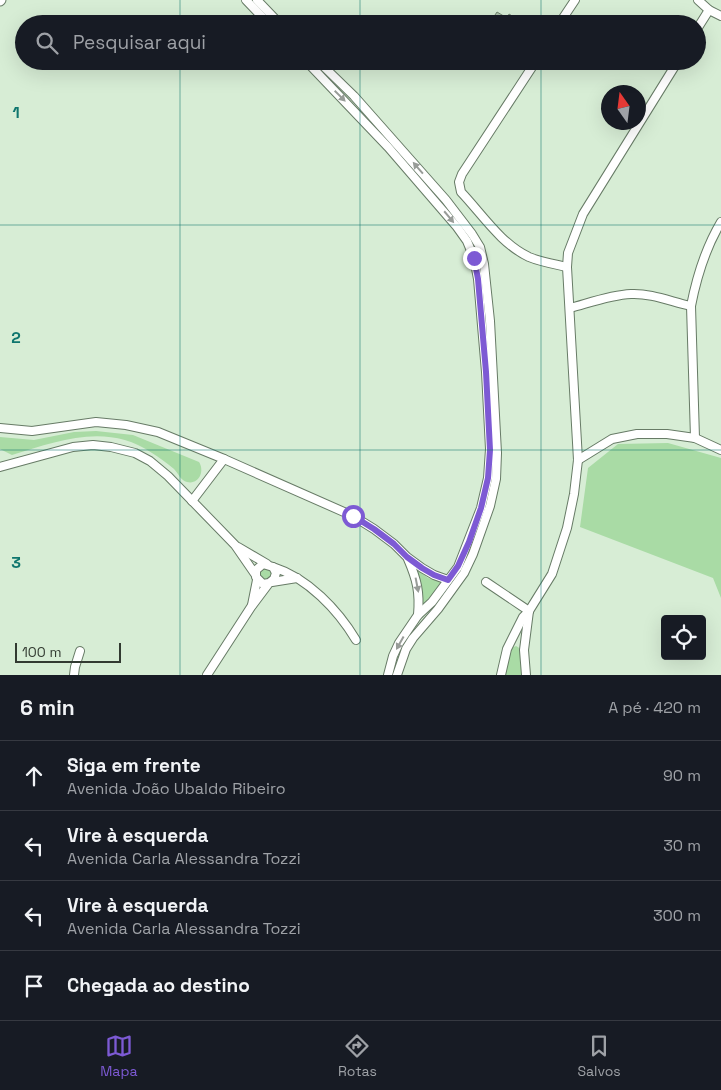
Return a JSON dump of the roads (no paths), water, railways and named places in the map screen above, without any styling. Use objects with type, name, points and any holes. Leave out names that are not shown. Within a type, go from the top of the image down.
[{"type":"street","points":[[246,0],[260,15]]},
{"type":"street","points":[[257,0],[271,15]]},
{"type":"street","points":[[565,15],[574,0]]},
{"type":"street","points":[[703,4],[721,16]]},
{"type":"street","points":[[315,70],[358,114],[447,215],[467,241],[474,258],[478,279],[490,450],[488,478],[481,508],[458,566],[432,602],[418,615],[399,643],[388,675]]},
{"type":"street","points":[[327,70],[354,96],[452,207],[480,248],[484,264],[490,321],[497,453],[496,479],[490,506],[473,554],[464,572],[413,638],[406,650],[397,675]]},
{"type":"street","points":[[530,70],[462,174],[459,182],[462,192],[502,237],[515,248],[528,256],[547,263],[567,267]]},
{"type":"street","points":[[501,675],[507,649],[523,617],[529,611],[552,574],[569,520],[578,460],[567,267],[568,253],[583,214],[672,70]]},
{"type":"street","points":[[695,438],[692,306],[695,286],[704,255],[721,222]]},
{"type":"street","points":[[570,308],[613,296],[631,294],[649,296],[692,306]]},
{"type":"street","points":[[0,428],[32,431],[96,422],[126,425],[158,432],[353,516],[387,539],[407,557],[434,575],[448,580]]},
{"type":"street","points":[[578,460],[612,439],[637,434],[668,434],[695,438],[721,450]]},
{"type":"street","points":[[0,467],[73,446],[111,446],[135,453],[168,476],[192,500],[235,545],[262,584],[297,578]]},
{"type":"street","points":[[192,500],[224,459]]},
{"type":"street","points":[[235,545],[297,578],[314,591],[338,614],[356,640]]},
{"type":"street","points":[[407,557],[419,590],[418,615]]},
{"type":"street","points":[[252,607],[256,577],[260,565],[270,565]]},
{"type":"street","points":[[207,675],[276,573],[270,565]]},
{"type":"street","points":[[486,582],[529,611]]},
{"type":"street","points":[[526,675],[524,650],[529,611]]},
{"type":"street","points":[[507,649],[518,645],[524,650]]},
{"type":"street","points":[[74,675],[74,667],[80,651]]}]
